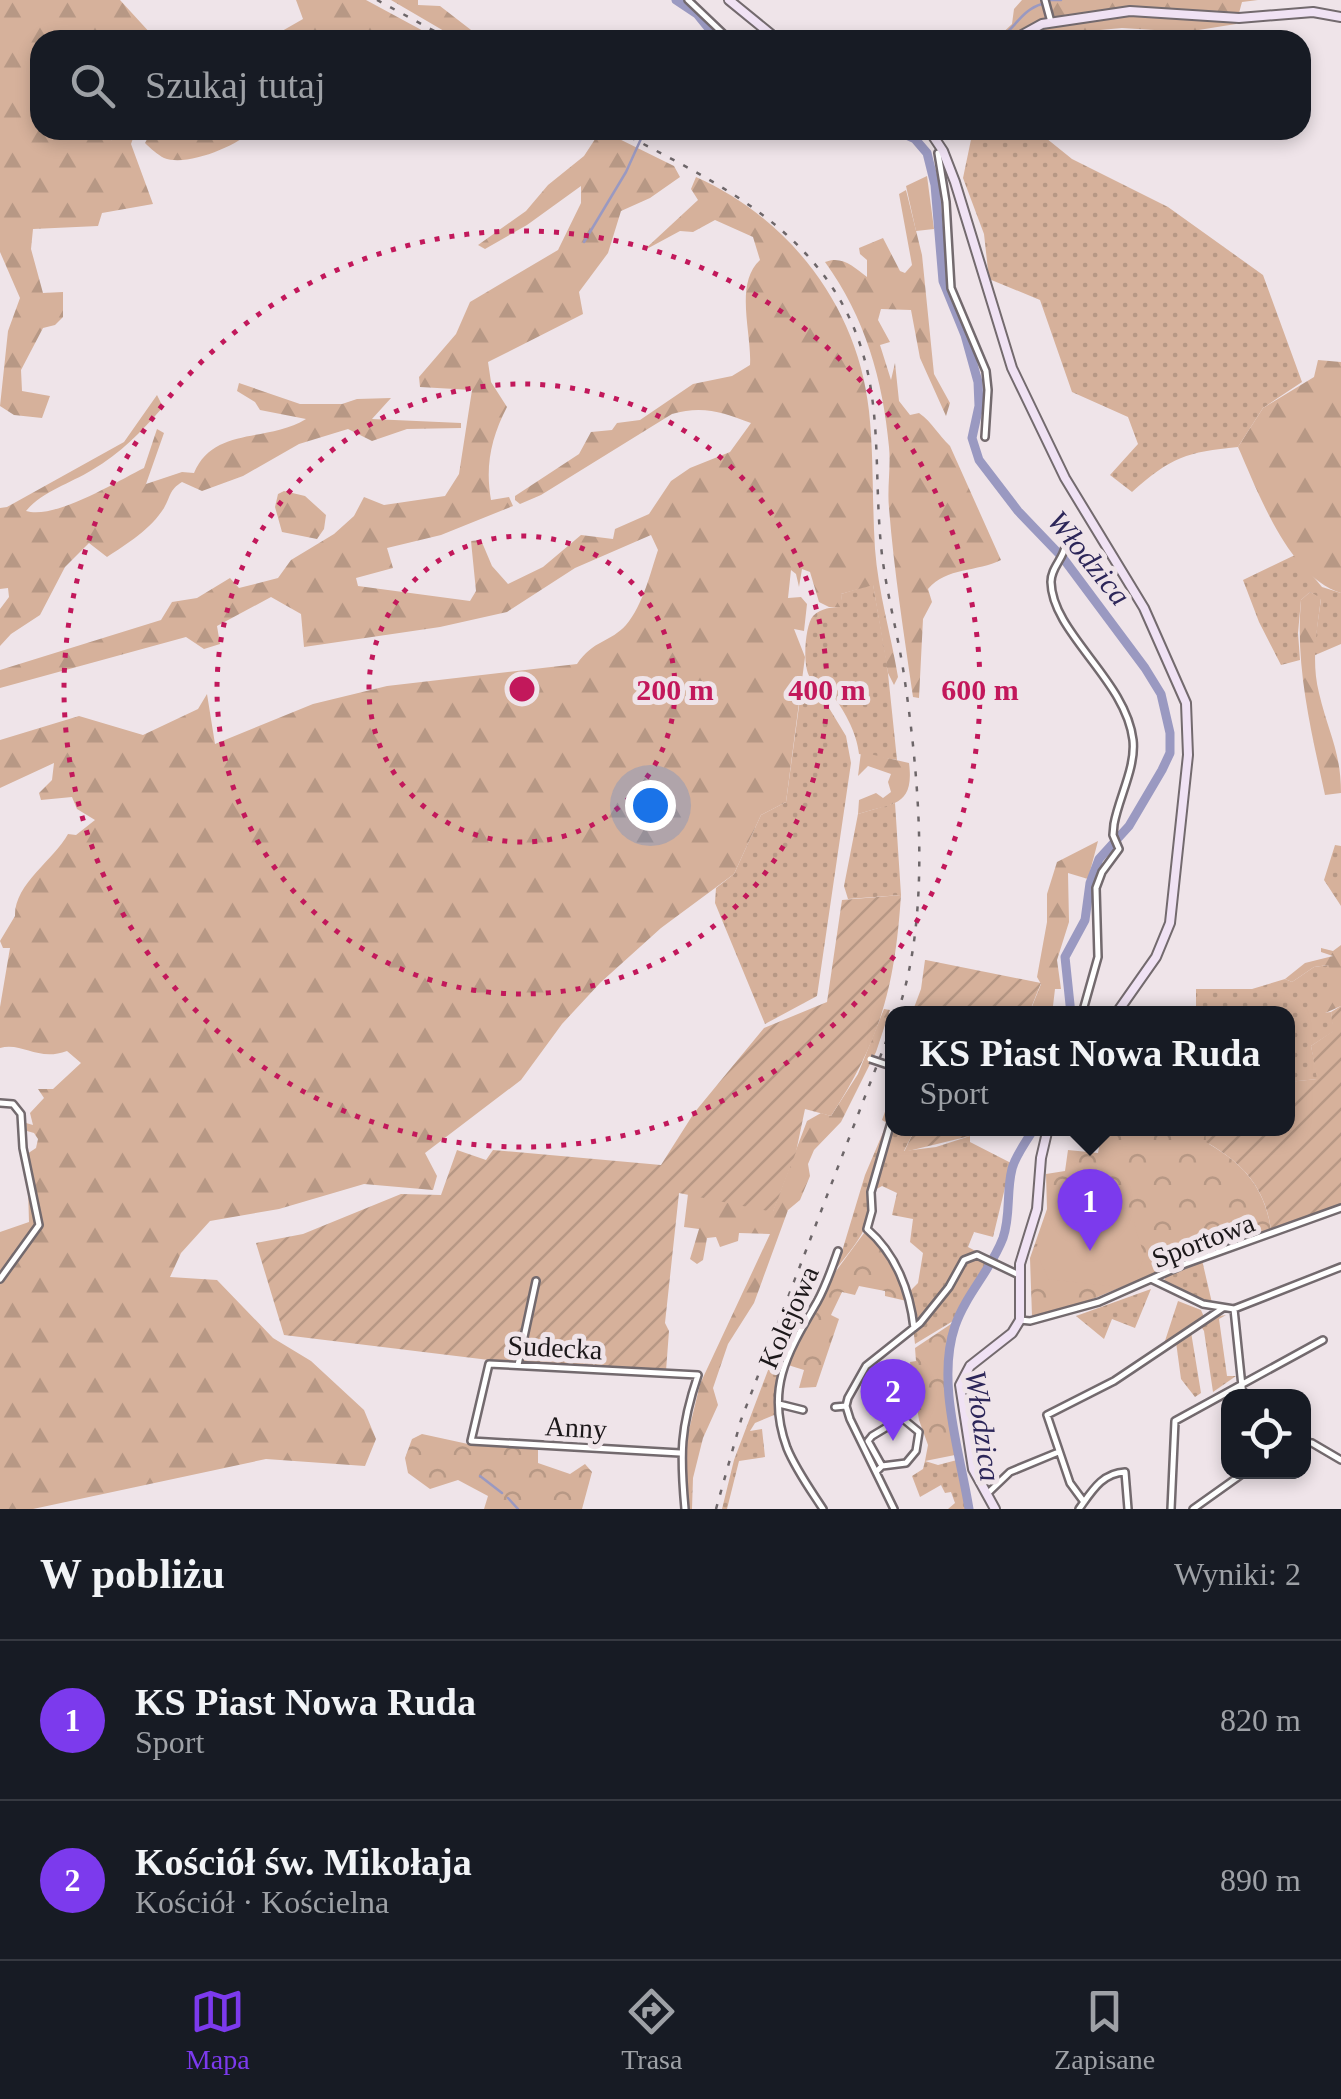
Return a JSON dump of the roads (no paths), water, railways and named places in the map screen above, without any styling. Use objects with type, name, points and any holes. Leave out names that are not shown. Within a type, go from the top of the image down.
[{"type":"street","points":[[688,0],[720,30]]},
{"type":"street","points":[[696,5],[703,0]]},
{"type":"street","points":[[729,0],[766,30]]},
{"type":"street","points":[[1045,0],[1051,18]]},
{"type":"street","points":[[1030,30],[1051,18],[1130,11],[1239,18],[1324,12],[1341,16]]},
{"type":"street","points":[[935,140],[946,202],[951,288],[986,371],[984,437]]},
{"type":"street","points":[[938,153],[962,201],[1012,368],[1065,478],[1130,582],[1180,684],[1189,725],[1170,923],[1156,957],[1122,1006]]},
{"type":"street","points":[[1065,549],[1051,582],[1060,612],[1122,702],[1133,738],[1132,758],[1113,835],[1118,848],[1096,888],[1098,956],[1084,1006]]},
{"type":"street","points":[[870,1059],[885,1064]]},
{"type":"street","points":[[0,1103],[17,1106],[22,1121],[23,1148],[40,1225],[0,1279]]},
{"type":"street","points":[[887,1136],[871,1192],[867,1230],[882,1241],[909,1292],[914,1328]]},
{"type":"street","points":[[995,1509],[973,1469],[960,1385],[970,1366],[1012,1333],[1020,1320],[1020,1275],[1037,1209],[1046,1136]]},
{"type":"street","name":"Sportowa","points":[[1020,1320],[1026,1322],[1099,1302],[1185,1264],[1341,1208]]},
{"type":"street","name":"Kolejowa","points":[[822,1509],[788,1449],[779,1418],[779,1381],[838,1251]]},
{"type":"street","points":[[879,1469],[857,1435],[846,1406],[850,1390],[866,1366],[914,1328],[943,1296],[964,1260],[977,1255],[1020,1275]]},
{"type":"street","points":[[1153,1280],[1202,1304],[1234,1309],[1341,1267]]},
{"type":"street","points":[[518,1365],[536,1281]]},
{"type":"street","points":[[1084,1502],[1072,1488],[1046,1415],[1114,1381],[1223,1308]]},
{"type":"street","points":[[1234,1309],[1244,1389]]},
{"type":"street","points":[[1171,1509],[1176,1421],[1323,1340]]},
{"type":"street","name":"Sudecka","points":[[470,1442],[488,1364],[698,1375],[683,1426],[680,1453]]},
{"type":"street","points":[[779,1404],[802,1410]]},
{"type":"street","points":[[835,1408],[846,1406]]},
{"type":"street","points":[[879,1469],[906,1462],[916,1451],[918,1429],[910,1421],[902,1418],[868,1441],[894,1509]]},
{"type":"street","name":"Anny","points":[[470,1442],[680,1453]]},
{"type":"street","points":[[1311,1443],[1341,1460]]},
{"type":"street","points":[[986,1494],[1010,1472],[1057,1452]]},
{"type":"street","points":[[680,1453],[685,1509]]},
{"type":"street","points":[[1079,1509],[1106,1475],[1125,1472],[1128,1509]]},
{"type":"street","points":[[1193,1509],[1235,1479]]},
{"type":"water","points":[[1080,1184],[1118,1189],[1116,1206],[1078,1201]]},
{"type":"waterway","name":"Włodzica","points":[[676,0],[697,14],[710,30]]},
{"type":"waterway","points":[[1050,0],[1061,0]]},
{"type":"waterway","points":[[1010,30],[1042,4]]},
{"type":"waterway","points":[[584,242],[640,140]]},
{"type":"waterway","name":"Włodzica","points":[[916,140],[927,153],[935,185],[943,281],[965,335],[978,382],[979,406],[972,438],[979,460],[1018,511],[1063,558],[1145,668],[1161,694],[1170,733],[1170,753],[1162,770],[1129,826],[1099,859],[1090,883],[1085,920],[1065,957],[1070,1006]]},
{"type":"waterway","name":"Włodzica","points":[[969,1509],[951,1417],[950,1348],[960,1314],[1003,1238],[1012,1169],[1029,1136]]},
{"type":"waterway","points":[[480,1476],[502,1493]]},
{"type":"waterway","points":[[508,1498],[518,1509]]},
{"type":"railway","points":[[377,0],[432,30]]},
{"type":"railway","points":[[636,140],[736,197],[790,238],[834,290],[863,354],[874,419],[882,555],[904,675],[918,801],[919,890],[915,934],[899,1006]]},
{"type":"railway","points":[[716,1509],[741,1420],[885,1044]]},
{"type":"place","name":"KS Piast Nowa Ruda","points":[[1090,1251]]},
{"type":"place","name":"Kościół św. Mikołaja","points":[[893,1441]]}]
